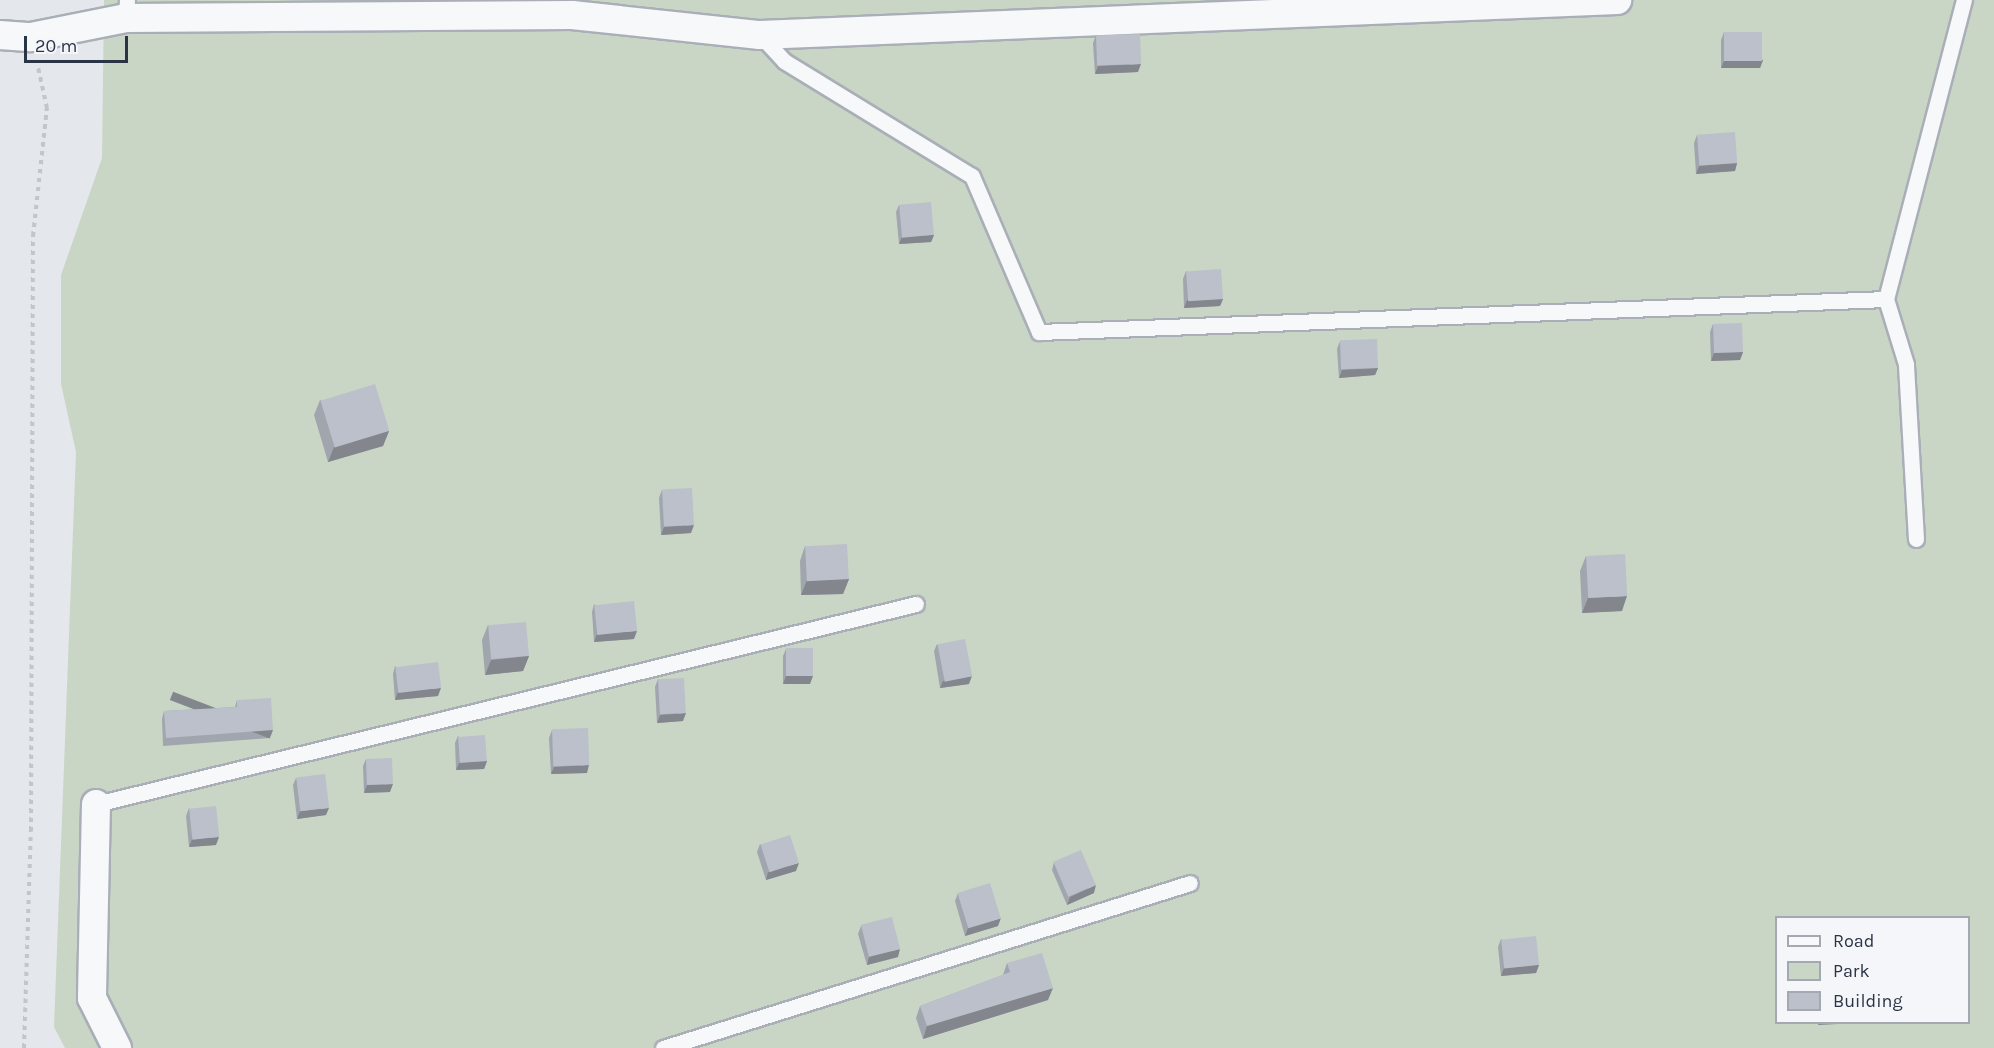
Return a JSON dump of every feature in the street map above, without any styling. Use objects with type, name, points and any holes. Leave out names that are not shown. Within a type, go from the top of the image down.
[{"type":"street","points":[[0,35],[31,37],[126,9],[572,15],[760,35],[1617,0]]},
{"type":"street","points":[[96,804],[92,998],[117,1048]]},
{"type":"lane","points":[[1916,539],[1906,364],[1886,299],[1964,0]]},
{"type":"lane","points":[[760,35],[784,61],[972,176],[1039,332],[1886,299]]},
{"type":"lane","points":[[96,804],[916,604]]},
{"type":"lane","points":[[663,1048],[1190,883]]},
{"type":"path","points":[[24,1048],[31,819],[33,236],[47,108],[31,37]]},
{"type":"green space","points":[[104,0],[1994,0],[1994,1048],[65,1048],[54,1027],[76,452],[61,384],[61,275],[102,158]]},
{"type":"building","points":[[1724,32],[1762,32],[1762,61],[1724,61]]},
{"type":"building","points":[[1140,34],[1141,64],[1097,66],[1096,36]]},
{"type":"building","points":[[1735,132],[1737,163],[1699,166],[1697,135]]},
{"type":"building","points":[[931,202],[934,235],[902,238],[899,205]]},
{"type":"building","points":[[1221,269],[1223,299],[1188,301],[1186,271]]},
{"type":"building","points":[[1742,323],[1743,352],[1714,353],[1713,324]]},
{"type":"building","points":[[1377,339],[1378,368],[1341,369],[1340,340]]},
{"type":"building","points":[[375,384],[389,431],[335,448],[320,401]]},
{"type":"building","points":[[692,488],[694,525],[664,527],[662,490]]},
{"type":"building","points":[[847,544],[849,579],[807,581],[805,546]]},
{"type":"building","points":[[1625,554],[1627,596],[1588,598],[1586,556]]},
{"type":"building","points":[[634,601],[637,631],[597,635],[594,605]]},
{"type":"building","points":[[526,622],[529,656],[491,659],[488,625]]},
{"type":"building","points":[[965,639],[972,676],[945,682],[938,644]]},
{"type":"building","points":[[786,648],[813,648],[813,676],[786,676]]},
{"type":"building","points":[[438,662],[441,688],[398,693],[395,667]]},
{"type":"building","points":[[684,678],[686,713],[660,714],[658,679]]},
{"type":"building","points":[[271,698],[273,730],[166,738],[164,711],[237,707],[237,700]]},
{"type":"building","points":[[588,728],[589,765],[553,766],[552,729]]},
{"type":"building","points":[[485,735],[487,761],[460,763],[458,737]]},
{"type":"building","points":[[392,758],[393,784],[367,785],[366,759]]},
{"type":"building","points":[[325,774],[329,808],[300,811],[296,778]]},
{"type":"building","points":[[216,806],[219,837],[192,840],[189,809]]},
{"type":"building","points":[[790,835],[799,863],[769,872],[761,845]]},
{"type":"building","points":[[1081,850],[1096,885],[1068,897],[1053,862]]},
{"type":"building","points":[[990,883],[1001,918],[968,928],[957,893]]},
{"type":"building","points":[[892,917],[900,949],[869,957],[861,925]]},
{"type":"building","points":[[1536,936],[1539,965],[1504,968],[1501,940]]},
{"type":"building","points":[[1042,953],[1053,988],[927,1026],[920,1006],[1010,972],[1007,963]]}]
